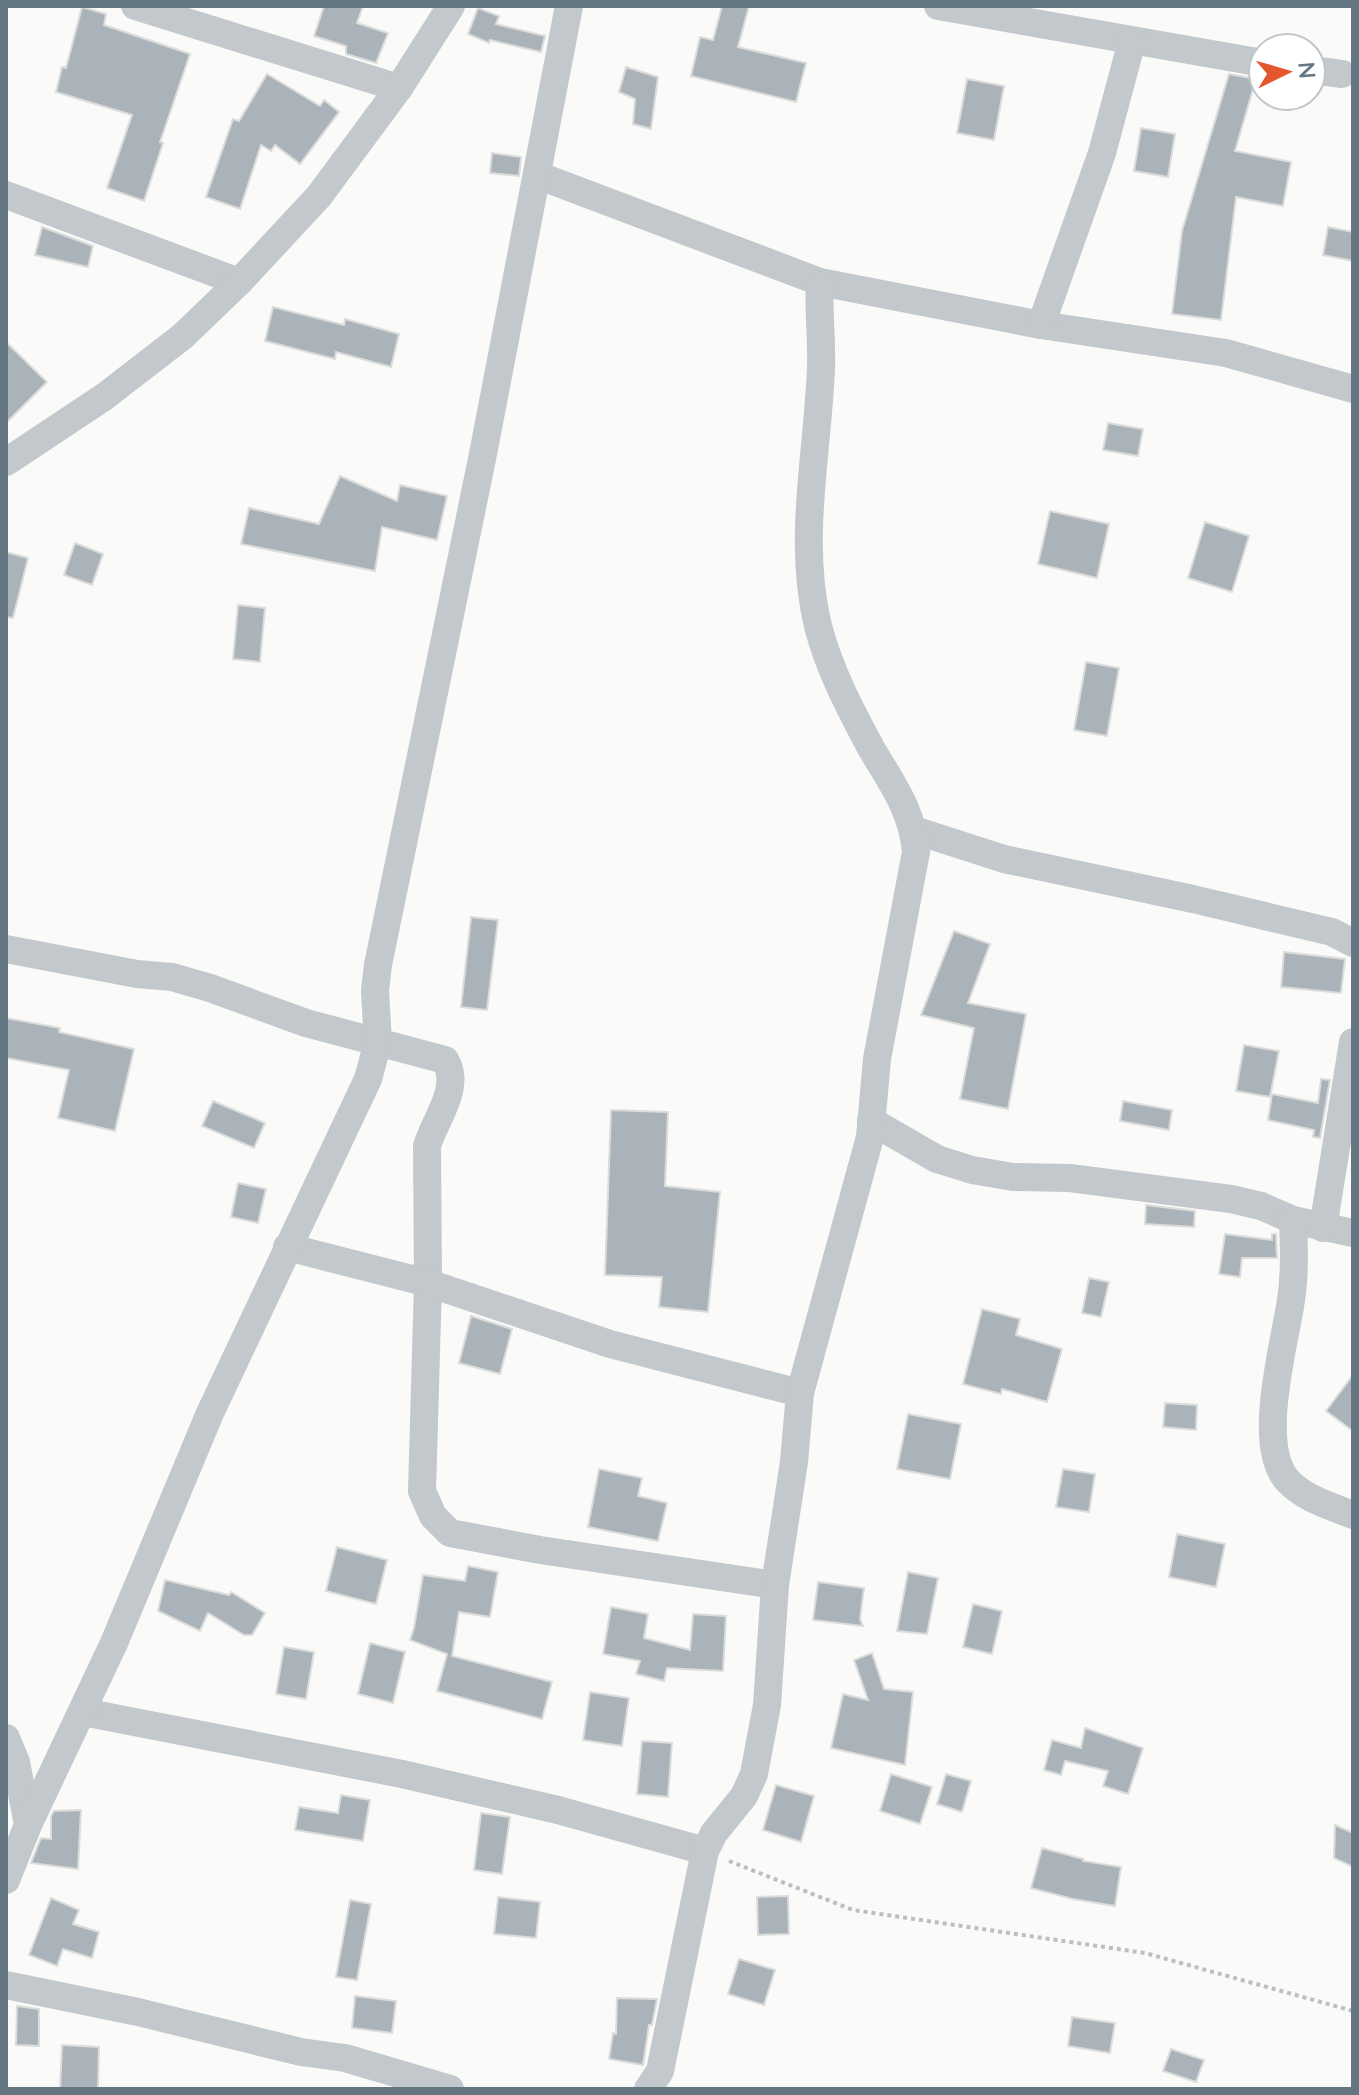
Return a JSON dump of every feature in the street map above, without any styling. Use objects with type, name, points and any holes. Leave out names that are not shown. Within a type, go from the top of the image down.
[{"type":"street","points":[[135,6],[399,88]]},
{"type":"street","points":[[7,461],[104,397],[183,336],[239,282],[319,196],[399,88],[451,6]]},
{"type":"street","points":[[6,1880],[28,1825],[83,1712],[210,1413],[252,1330],[287,1247],[368,1079],[378,1042],[375,991],[378,965],[480,469],[569,6]]},
{"type":"street","points":[[938,6],[1247,60]]},
{"type":"street","points":[[1041,325],[1102,153],[1132,41]]},
{"type":"street","points":[[1327,72],[1342,74]]},
{"type":"street","points":[[537,175],[820,282],[1041,325],[1226,353],[1353,389]]},
{"type":"street","points":[[6,195],[239,282]]},
{"type":"street","points":[[648,2089],[660,2071],[705,1851],[714,1833],[744,1796],[754,1774],[767,1705],[775,1585],[794,1462],[800,1393],[870,1137],[877,1059],[916,852],[909,812],[852,712],[833,672],[818,626],[809,569],[809,505],[821,364],[820,282]]},
{"type":"street","points":[[914,830],[1004,859],[1332,932],[1353,943]]},
{"type":"street","points":[[6,949],[137,974],[172,977],[306,1023],[445,1060],[452,1070],[450,1091],[427,1146],[428,1283],[422,1491],[433,1516],[450,1533],[540,1550],[775,1585]]},
{"type":"street","points":[[1323,1228],[1353,1042]]},
{"type":"street","points":[[871,1121],[937,1159],[972,1170],[1013,1177],[1070,1178],[1231,1199],[1261,1206],[1293,1220],[1353,1233]]},
{"type":"street","points":[[1293,1220],[1291,1301],[1273,1411],[1277,1461],[1285,1479],[1304,1494],[1353,1515]]},
{"type":"street","points":[[287,1247],[428,1283],[610,1344],[800,1393]]},
{"type":"street","points":[[83,1712],[402,1774],[558,1810],[705,1851]]},
{"type":"street","points":[[6,1738],[16,1762],[28,1825]]},
{"type":"street","points":[[6,1985],[138,2012],[301,2052],[345,2058],[450,2089]]},
{"type":"path","points":[[705,1851],[853,1910],[1145,1953],[1353,2011]]},
{"type":"building","points":[[324,6],[363,6],[357,23],[388,33],[376,63],[346,54],[346,46],[314,36]]},
{"type":"building","points":[[722,6],[749,6],[738,47],[806,63],[796,102],[691,76],[700,37],[713,40]]},
{"type":"building","points":[[82,7],[106,14],[104,25],[190,54],[144,201],[107,188],[132,115],[56,92],[62,67],[66,68]]},
{"type":"building","points":[[478,8],[499,16],[496,24],[545,36],[541,52],[490,40],[489,43],[468,34]]},
{"type":"building","points":[[626,67],[658,77],[651,129],[633,124],[635,99],[619,92]]},
{"type":"building","points":[[267,74],[320,106],[324,100],[339,112],[300,164],[275,145],[271,151],[261,145],[240,209],[206,197],[233,119],[239,121]]},
{"type":"building","points":[[1229,74],[1247,77],[1247,110],[1235,151],[1291,162],[1283,206],[1236,197],[1221,320],[1172,314],[1182,231]]},
{"type":"building","points":[[967,79],[1004,86],[994,140],[957,133]]},
{"type":"building","points":[[1141,128],[1175,134],[1168,177],[1134,171]]},
{"type":"building","points":[[492,153],[521,157],[519,176],[490,173]]},
{"type":"building","points":[[42,227],[93,246],[88,267],[35,255]]},
{"type":"building","points":[[1328,227],[1353,232],[1353,261],[1323,255]]},
{"type":"building","points":[[273,307],[344,325],[345,319],[399,334],[391,367],[336,352],[335,359],[265,341]]},
{"type":"building","points":[[6,342],[47,382],[6,423]]},
{"type":"building","points":[[1108,423],[1143,429],[1138,456],[1103,450]]},
{"type":"building","points":[[340,476],[397,501],[400,485],[447,496],[437,540],[382,527],[375,571],[241,544],[249,508],[319,524]]},
{"type":"building","points":[[1050,511],[1109,524],[1097,578],[1038,564]]},
{"type":"building","points":[[1205,522],[1249,536],[1232,592],[1188,578]]},
{"type":"building","points":[[75,543],[103,554],[92,585],[64,575]]},
{"type":"building","points":[[6,552],[28,558],[13,618],[6,617]]},
{"type":"building","points":[[238,605],[265,608],[260,662],[233,659]]},
{"type":"building","points":[[1086,662],[1119,668],[1107,736],[1074,730]]},
{"type":"building","points":[[471,917],[498,920],[487,1010],[461,1007]]},
{"type":"building","points":[[954,931],[990,944],[968,1003],[1026,1014],[1008,1109],[960,1099],[974,1028],[921,1015]]},
{"type":"building","points":[[1284,952],[1345,959],[1341,993],[1281,987]]},
{"type":"building","points":[[6,1018],[60,1028],[59,1032],[134,1049],[115,1131],[58,1118],[69,1070],[6,1058]]},
{"type":"building","points":[[1244,1045],[1279,1051],[1270,1097],[1236,1091]]},
{"type":"building","points":[[1321,1079],[1330,1080],[1320,1138],[1313,1137],[1314,1130],[1268,1120],[1272,1094],[1318,1103]]},
{"type":"building","points":[[213,1101],[265,1123],[254,1148],[202,1126]]},
{"type":"building","points":[[1123,1101],[1172,1110],[1169,1130],[1120,1121]]},
{"type":"building","points":[[611,1110],[668,1112],[665,1186],[720,1192],[708,1312],[659,1307],[662,1277],[605,1275]]},
{"type":"building","points":[[238,1183],[266,1189],[258,1223],[231,1217]]},
{"type":"building","points":[[1146,1205],[1195,1211],[1194,1227],[1145,1224]]},
{"type":"building","points":[[1225,1234],[1272,1240],[1272,1234],[1276,1234],[1277,1258],[1242,1258],[1240,1277],[1219,1274]]},
{"type":"building","points":[[1089,1278],[1109,1282],[1101,1317],[1082,1313]]},
{"type":"building","points":[[982,1309],[1020,1319],[1016,1335],[1062,1349],[1047,1402],[1002,1389],[1001,1394],[963,1384]]},
{"type":"building","points":[[471,1316],[512,1329],[500,1374],[459,1363]]},
{"type":"building","points":[[1353,1375],[1353,1431],[1326,1411]]},
{"type":"building","points":[[1165,1403],[1197,1405],[1196,1430],[1163,1427]]},
{"type":"building","points":[[908,1414],[961,1424],[950,1479],[897,1469]]},
{"type":"building","points":[[599,1469],[642,1478],[638,1496],[667,1503],[658,1541],[588,1527]]},
{"type":"building","points":[[1063,1469],[1095,1474],[1089,1512],[1056,1507]]},
{"type":"building","points":[[1177,1534],[1225,1544],[1216,1587],[1169,1577]]},
{"type":"building","points":[[337,1547],[387,1560],[376,1604],[326,1591]]},
{"type":"building","points":[[468,1566],[498,1572],[490,1617],[459,1612],[452,1656],[552,1682],[542,1719],[437,1691],[447,1654],[410,1640],[423,1575],[465,1581]]},
{"type":"building","points":[[908,1572],[938,1578],[927,1634],[897,1631]]},
{"type":"building","points":[[165,1580],[229,1595],[231,1592],[265,1613],[252,1635],[244,1635],[208,1613],[200,1631],[158,1611]]},
{"type":"building","points":[[818,1582],[864,1588],[860,1619],[863,1626],[813,1620]]},
{"type":"building","points":[[973,1604],[1002,1611],[992,1654],[963,1647]]},
{"type":"building","points":[[611,1607],[648,1614],[644,1638],[690,1650],[693,1614],[726,1616],[723,1671],[667,1668],[664,1681],[636,1674],[640,1661],[603,1654]]},
{"type":"building","points":[[370,1643],[405,1652],[393,1703],[358,1694]]},
{"type":"building","points":[[284,1647],[314,1652],[306,1699],[276,1694]]},
{"type":"building","points":[[872,1653],[884,1689],[913,1692],[905,1765],[831,1748],[843,1694],[868,1700],[854,1660]]},
{"type":"building","points":[[590,1692],[629,1698],[622,1746],[583,1740]]},
{"type":"building","points":[[1085,1728],[1143,1748],[1128,1794],[1103,1786],[1108,1771],[1065,1761],[1061,1775],[1044,1770],[1052,1740],[1081,1748]]},
{"type":"building","points":[[642,1741],[672,1743],[668,1797],[637,1794]]},
{"type":"building","points":[[891,1774],[932,1787],[920,1824],[880,1811]]},
{"type":"building","points":[[946,1774],[971,1781],[962,1812],[937,1804]]},
{"type":"building","points":[[776,1785],[814,1796],[801,1842],[763,1830]]},
{"type":"building","points":[[341,1795],[370,1800],[363,1841],[295,1830],[299,1807],[338,1813]]},
{"type":"building","points":[[81,1810],[78,1869],[31,1863],[41,1838],[51,1839],[51,1816],[54,1811]]},
{"type":"building","points":[[481,1813],[510,1817],[502,1874],[474,1870]]},
{"type":"building","points":[[1335,1825],[1353,1833],[1353,1867],[1334,1858]]},
{"type":"building","points":[[1042,1848],[1083,1861],[1121,1867],[1115,1906],[1031,1888]]},
{"type":"building","points":[[788,1896],[789,1934],[758,1935],[757,1897]]},
{"type":"building","points":[[498,1897],[540,1902],[536,1938],[494,1934]]},
{"type":"building","points":[[51,1898],[79,1910],[73,1924],[99,1932],[92,1958],[63,1949],[57,1966],[29,1955]]},
{"type":"building","points":[[350,1900],[371,1904],[357,1980],[336,1977]]},
{"type":"building","points":[[739,1959],[775,1970],[764,2005],[728,1994]]},
{"type":"building","points":[[355,1996],[396,2001],[392,2033],[352,2028]]},
{"type":"building","points":[[617,1998],[657,1999],[652,2025],[649,2025],[643,2065],[609,2059],[613,2033],[616,2034]]},
{"type":"building","points":[[17,2006],[39,2009],[39,2046],[16,2045]]},
{"type":"building","points":[[1072,2017],[1115,2023],[1110,2053],[1068,2046]]},
{"type":"building","points":[[62,2045],[99,2047],[98,2089],[60,2089]]},
{"type":"building","points":[[1171,2049],[1204,2060],[1196,2082],[1163,2071]]}]
